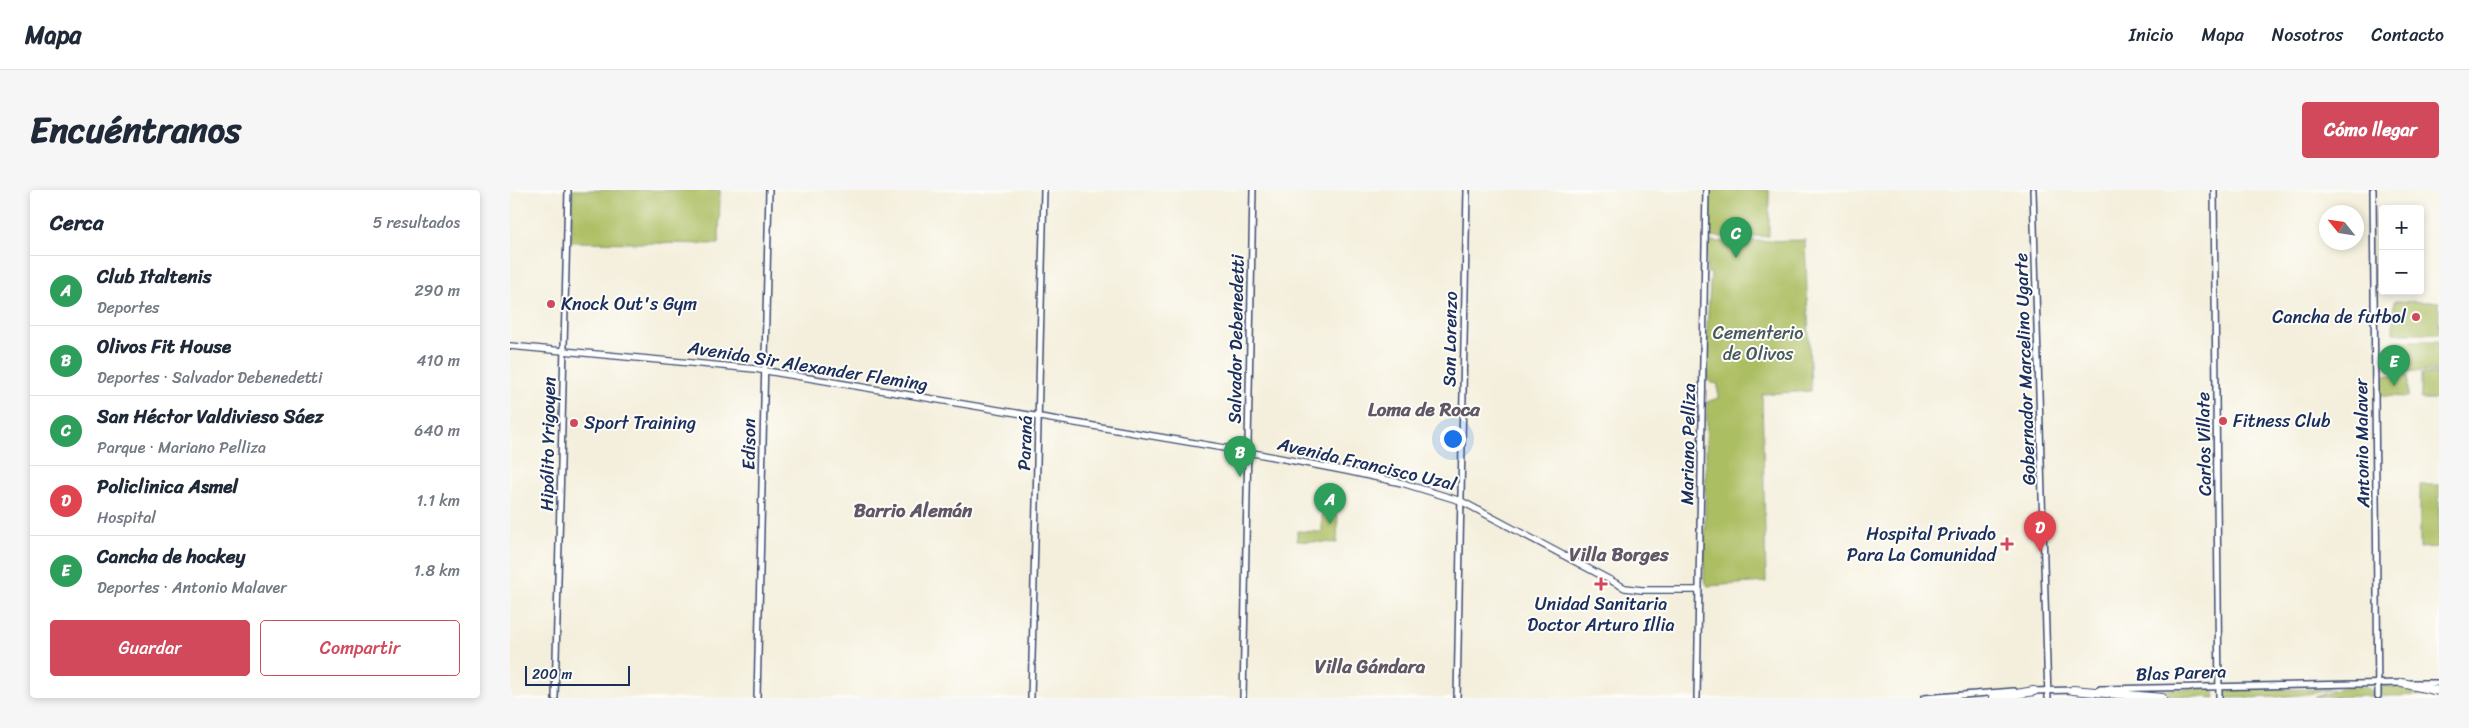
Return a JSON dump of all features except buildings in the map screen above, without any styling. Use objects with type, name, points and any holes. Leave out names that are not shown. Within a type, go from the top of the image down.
[{"type":"highway","points":[[2402,683],[2439,691]]},
{"type":"highway","points":[[2073,690],[2162,698]]},
{"type":"highway","points":[[1993,698],[2034,691]]},
{"type":"main road","name":"Avenida Sir Alexander Fleming","points":[[510,346],[763,371],[1040,418]]},
{"type":"main road","name":"Avenida Francisco Uzal","points":[[1040,418],[1248,452],[1402,483],[1461,501],[1622,587],[1642,590],[1699,590]]},
{"type":"street","name":"Hipólito Yrigoyen","points":[[555,698],[568,190]]},
{"type":"street","name":"Edison","points":[[757,698],[763,371],[769,190]]},
{"type":"street","name":"Paraná","points":[[1031,698],[1040,418],[1044,190]]},
{"type":"street","name":"Salvador Debenedetti","points":[[1243,698],[1253,190]]},
{"type":"street","name":"San Lorenzo","points":[[1456,698],[1467,190]]},
{"type":"street","name":"Mariano Pelliza","points":[[1697,698],[1706,190]]},
{"type":"street","name":"Gobernador Marcelino Ugarte","points":[[2033,190],[2048,698]]},
{"type":"street","name":"Carlos Villate","points":[[2214,190],[2219,698]]},
{"type":"street","name":"Antonio Malaver","points":[[2373,190],[2378,696]]},
{"type":"street","name":"Blas Parera","points":[[1924,698],[1957,694],[2034,691],[2439,683]]},
{"type":"green space","points":[[572,190],[720,190],[719,244],[571,242]]},
{"type":"green space","points":[[1709,190],[1769,190],[1769,236],[1710,237],[1707,234]]},
{"type":"green space","name":"Cementerio de Olivos","points":[[1805,240],[1811,391],[1762,394],[1766,582],[1708,586],[1704,580],[1707,402],[1718,398],[1718,384],[1711,383],[1707,379],[1707,327],[1711,273],[1707,273],[1706,242]]},
{"type":"green space","name":"Cancha de futbol","points":[[2394,301],[2439,302],[2439,333],[2393,333]]},
{"type":"green space","name":"Cancha de futbol","points":[[2396,341],[2439,341],[2439,372],[2395,371]]},
{"type":"green space","points":[[2421,374],[2439,374],[2439,399],[2421,399]]},
{"type":"green space","points":[[2381,375],[2408,376],[2408,397],[2381,396]]},
{"type":"green space","points":[[2420,485],[2439,485],[2439,547],[2420,548]]},
{"type":"green space","points":[[1322,514],[1336,514],[1338,517],[1337,543],[1297,541],[1297,531],[1322,532]]},
{"type":"green space","points":[[2383,686],[2408,687],[2439,692],[2439,695],[2381,696]]},
{"type":"green space","points":[[2365,687],[2372,691],[2373,696],[2314,697],[2343,688]]},
{"type":"green space","points":[[2213,688],[2215,698],[2112,692]]},
{"type":"green space","points":[[2332,689],[2292,696],[2223,698],[2226,690]]},
{"type":"place","name":"San Héctor Valdivieso Sáez","points":[[1736,258]]},
{"type":"place","name":"Knock Out's Gym","points":[[551,304]]},
{"type":"place","name":"Cancha de futbol","points":[[2416,317]]},
{"type":"place","name":"Cancha de hockey","points":[[2394,386]]},
{"type":"place","name":"Fitness Club","points":[[2223,421]]},
{"type":"place","name":"Sport Training","points":[[574,423]]},
{"type":"place","name":"Olivos Fit House","points":[[1240,477]]},
{"type":"place","name":"Club Italtenis","points":[[1330,524]]},
{"type":"place","name":"Hospital Privado Para La Comunidad","points":[[2007,544]]},
{"type":"place","name":"Policlinica Asmel","points":[[2040,552]]},
{"type":"place","name":"Unidad Sanitaria Doctor Arturo Illia","points":[[1601,584]]},
{"type":"district","name":"Loma de Roca","points":[[1424,409]]},
{"type":"district","name":"Barrio Alemán","points":[[913,510]]},
{"type":"district","name":"Villa Borges","points":[[1619,554]]},
{"type":"district","name":"Villa Gándara","points":[[1370,666]]}]
